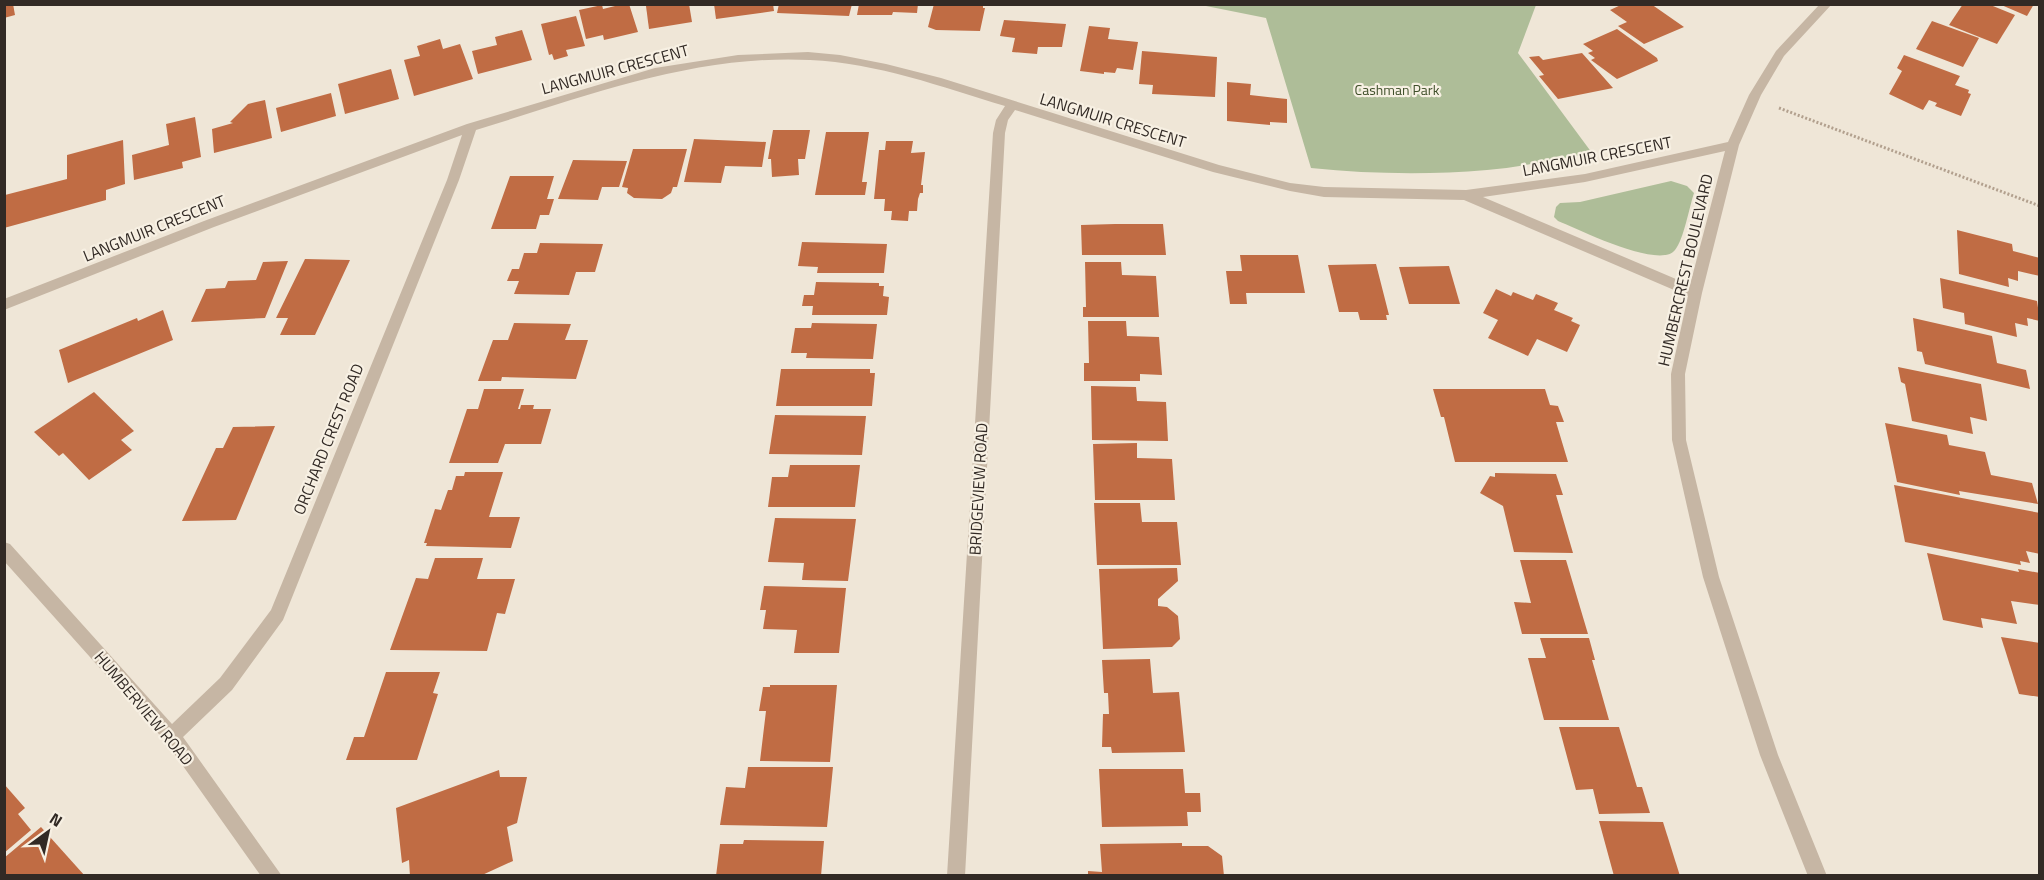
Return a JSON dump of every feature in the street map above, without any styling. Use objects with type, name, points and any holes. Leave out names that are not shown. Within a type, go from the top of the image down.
[{"type":"street","name":"HUMBERCREST BOULEVARD","points":[[1818,876],[1769,755],[1711,577],[1679,440],[1678,374],[1695,293],[1733,145],[1755,95],[1780,54],[1827,4]]},
{"type":"street","name":"LANGMUIR CRESCENT","points":[[4,305],[209,224],[471,128],[655,72],[711,62],[776,56],[840,59],[886,68],[937,81],[1217,170],[1290,187],[1324,192],[1466,195],[1585,178],[1733,145]]},
{"type":"street","name":"BRIDGEVIEW ROAD","points":[[956,876],[999,133],[1002,120],[1012,105]]},
{"type":"street","name":"ORCHARD CREST ROAD","points":[[172,735],[226,684],[277,615],[453,180],[471,128]]},
{"type":"street","name":"LANGMUIR CRESCENT","points":[[1466,195],[1695,293]]},
{"type":"street","name":"HUMBERVIEW ROAD","points":[[4,549],[172,735],[273,876]]},
{"type":"path","points":[[1776,106],[2040,206]]},
{"type":"green space","name":"Cashman Park","points":[[1201,5],[1536,5],[1518,53],[1592,153],[1513,167],[1465,172],[1355,172],[1311,168],[1266,18]]},
{"type":"green space","points":[[1671,181],[1687,186],[1694,193],[1678,245],[1675,250],[1666,255],[1637,252],[1618,246],[1558,221],[1554,217],[1556,207],[1560,203],[1580,202]]},
{"type":"building","points":[[4,4],[13,4],[15,15],[4,18]]},
{"type":"building","points":[[629,4],[638,32],[604,40],[603,35],[586,39],[579,10],[602,5],[603,9]]},
{"type":"building","points":[[689,4],[692,22],[649,29],[646,6]]},
{"type":"building","points":[[714,4],[773,4],[774,11],[716,19]]},
{"type":"building","points":[[779,4],[852,4],[849,16],[777,13]]},
{"type":"building","points":[[859,4],[918,4],[917,13],[857,15]]},
{"type":"building","points":[[934,4],[983,4],[985,8],[980,31],[936,30],[928,27]]},
{"type":"building","points":[[1623,4],[1651,4],[1684,27],[1644,44],[1618,26],[1627,22],[1610,10]]},
{"type":"building","points":[[1963,4],[1988,4],[2015,15],[1997,44],[1949,25]]},
{"type":"building","points":[[1999,4],[2034,4],[2027,16]]},
{"type":"building","points":[[576,16],[585,46],[566,50],[568,56],[554,60],[552,54],[549,55],[541,24]]},
{"type":"building","points":[[1004,20],[1066,24],[1062,47],[1038,47],[1037,54],[1012,52],[1015,38],[1000,36]]},
{"type":"building","points":[[1932,21],[1979,38],[1963,67],[1916,49]]},
{"type":"building","points":[[1089,26],[1110,28],[1108,39],[1138,42],[1133,70],[1117,68],[1115,73],[1104,72],[1104,74],[1080,71]]},
{"type":"building","points":[[1617,29],[1658,61],[1617,79],[1591,60],[1595,58],[1588,53],[1593,51],[1583,44]]},
{"type":"building","points":[[522,30],[532,60],[478,74],[472,51],[497,45],[495,37]]},
{"type":"building","points":[[440,39],[443,49],[460,44],[473,79],[414,96],[404,60],[420,56],[417,46]]},
{"type":"building","points":[[1142,51],[1217,57],[1215,97],[1152,94],[1153,85],[1139,84]]},
{"type":"building","points":[[1582,53],[1613,88],[1558,99],[1539,76],[1544,75],[1529,57],[1539,56],[1543,60]]},
{"type":"building","points":[[1904,55],[1960,76],[1955,85],[1969,90],[1968,93],[1971,94],[1961,116],[1935,106],[1937,103],[1929,100],[1923,110],[1889,94],[1902,71],[1897,68]]},
{"type":"building","points":[[391,69],[399,99],[345,114],[338,84]]},
{"type":"building","points":[[1227,82],[1251,84],[1250,95],[1287,99],[1287,123],[1270,122],[1270,125],[1227,121]]},
{"type":"building","points":[[331,93],[336,116],[281,132],[276,108]]},
{"type":"building","points":[[265,100],[272,138],[214,153],[212,129],[233,123],[230,122],[248,104]]},
{"type":"building","points":[[195,117],[201,157],[182,162],[183,168],[134,180],[132,155],[169,145],[166,124]]},
{"type":"building","points":[[773,130],[810,130],[805,159],[798,159],[799,175],[772,177],[771,159],[768,159]]},
{"type":"building","points":[[826,132],[869,132],[862,182],[867,182],[865,195],[815,195]]},
{"type":"building","points":[[694,139],[766,142],[762,167],[725,166],[721,183],[684,182]]},
{"type":"building","points":[[123,140],[125,184],[106,190],[106,200],[4,228],[5,195],[67,179],[67,155]]},
{"type":"building","points":[[886,141],[913,141],[911,153],[925,152],[921,185],[923,185],[923,193],[920,193],[918,199],[917,211],[909,211],[908,221],[891,220],[892,211],[884,211],[885,199],[874,199],[879,150],[885,150]]},
{"type":"building","points":[[633,149],[687,149],[677,187],[673,187],[671,193],[662,199],[634,198],[627,193],[628,188],[622,187]]},
{"type":"building","points":[[573,160],[627,161],[619,187],[602,187],[598,200],[558,199]]},
{"type":"building","points":[[510,176],[554,176],[547,199],[554,199],[549,215],[540,215],[536,229],[491,229]]},
{"type":"building","points":[[1163,224],[1166,255],[1082,255],[1081,225]]},
{"type":"building","points":[[1957,230],[2012,244],[2013,251],[2040,258],[2040,276],[2018,271],[2018,281],[2008,278],[2009,287],[1959,274]]},
{"type":"building","points":[[802,242],[887,244],[884,273],[817,273],[818,267],[798,266]]},
{"type":"building","points":[[540,243],[603,244],[595,272],[576,272],[569,295],[514,294],[519,281],[507,281],[512,269],[519,269],[524,253],[537,253]]},
{"type":"building","points":[[1240,255],[1298,255],[1305,293],[1246,293],[1247,304],[1230,304],[1226,271],[1242,271]]},
{"type":"building","points":[[305,259],[350,260],[315,335],[280,335],[288,318],[276,318]]},
{"type":"building","points":[[288,261],[265,318],[191,322],[206,289],[225,288],[228,281],[256,280],[263,262]]},
{"type":"building","points":[[1085,262],[1121,262],[1122,275],[1156,276],[1159,317],[1083,317],[1083,307],[1086,307]]},
{"type":"building","points":[[1376,264],[1389,315],[1386,315],[1387,320],[1360,320],[1358,312],[1339,312],[1328,265]]},
{"type":"building","points":[[1449,266],[1460,304],[1409,304],[1399,267]]},
{"type":"building","points":[[1940,278],[2037,301],[2040,321],[2027,318],[2028,326],[2015,323],[2017,337],[1965,324],[1964,313],[1943,308]]},
{"type":"building","points":[[816,282],[879,283],[879,286],[884,286],[883,296],[889,297],[887,315],[812,315],[813,306],[802,306],[804,295],[814,295]]},
{"type":"building","points":[[1496,289],[1511,296],[1513,292],[1533,300],[1536,294],[1558,303],[1554,310],[1573,318],[1571,321],[1580,325],[1567,352],[1537,339],[1528,356],[1488,338],[1498,320],[1483,313]]},
{"type":"building","points":[[163,310],[173,340],[68,383],[59,350],[137,318],[138,321]]},
{"type":"building","points":[[1913,318],[1992,336],[1997,363],[2026,370],[2030,389],[1925,364],[1922,352],[1917,351]]},
{"type":"building","points":[[1088,321],[1126,321],[1127,336],[1159,337],[1162,375],[1140,374],[1140,381],[1084,381],[1084,363],[1089,363]]},
{"type":"building","points":[[514,323],[571,324],[565,340],[588,340],[576,379],[502,377],[501,381],[478,381],[493,340],[508,340]]},
{"type":"building","points":[[812,323],[877,324],[873,359],[806,358],[807,353],[791,353],[795,328],[811,328]]},
{"type":"building","points":[[1898,367],[1981,384],[1987,421],[1970,417],[1973,434],[1912,421],[1905,384],[1901,382]]},
{"type":"building","points":[[781,369],[870,369],[870,373],[875,373],[872,406],[776,406]]},
{"type":"building","points":[[1091,386],[1136,387],[1137,401],[1166,402],[1168,441],[1092,440]]},
{"type":"building","points":[[484,389],[524,389],[518,409],[521,405],[534,405],[533,409],[551,409],[541,444],[505,444],[498,463],[449,463],[467,409],[478,409]]},
{"type":"building","points":[[1433,389],[1545,389],[1550,405],[1558,406],[1564,422],[1556,422],[1568,462],[1455,462],[1444,417],[1441,417]]},
{"type":"building","points":[[94,392],[134,431],[121,440],[132,450],[89,480],[63,453],[59,456],[34,432]]},
{"type":"building","points":[[775,415],[866,416],[862,455],[769,454]]},
{"type":"building","points":[[1885,423],[1947,435],[1949,445],[1985,452],[1991,475],[2032,483],[2038,504],[1959,491],[1960,495],[1897,482]]},
{"type":"building","points":[[275,426],[236,520],[182,521],[216,448],[223,448],[233,427]]},
{"type":"building","points":[[1137,443],[1137,458],[1172,459],[1175,500],[1095,500],[1093,444]]},
{"type":"building","points":[[790,465],[860,465],[855,507],[768,507],[772,477],[788,477]]},
{"type":"building","points":[[465,472],[503,472],[489,517],[520,517],[511,548],[426,546],[427,543],[424,543],[435,509],[441,510],[448,490],[452,490],[456,476],[464,476]]},
{"type":"building","points":[[1495,473],[1556,474],[1563,495],[1556,495],[1573,553],[1514,552],[1503,506],[1480,493],[1490,476],[1495,477]]},
{"type":"building","points":[[1894,485],[2040,513],[2040,554],[2026,551],[2030,563],[2020,561],[2021,565],[1905,542]]},
{"type":"building","points":[[1094,503],[1140,503],[1142,522],[1177,522],[1181,565],[1097,565]]},
{"type":"building","points":[[775,518],[856,519],[848,581],[802,580],[804,563],[768,562]]},
{"type":"building","points":[[1927,553],[2019,572],[2018,569],[2040,573],[2040,605],[2011,601],[2017,624],[1981,618],[1983,628],[1943,620]]},
{"type":"building","points":[[435,558],[483,558],[477,579],[515,579],[505,614],[497,613],[487,651],[390,650],[416,578],[428,579]]},
{"type":"building","points":[[1520,560],[1566,560],[1588,634],[1522,634],[1514,602],[1531,603]]},
{"type":"building","points":[[1177,568],[1178,581],[1158,599],[1158,606],[1167,607],[1178,616],[1180,639],[1172,647],[1103,649],[1099,569]]},
{"type":"building","points":[[764,586],[846,588],[839,653],[794,653],[797,630],[763,629],[766,610],[760,610]]},
{"type":"building","points":[[2001,637],[2040,643],[2040,697],[2019,694]]},
{"type":"building","points":[[1540,638],[1589,638],[1595,660],[1592,660],[1609,720],[1544,720],[1528,658],[1546,658]]},
{"type":"building","points":[[1150,659],[1153,693],[1179,692],[1185,752],[1112,753],[1111,747],[1102,747],[1103,714],[1109,714],[1108,693],[1104,693],[1102,660]]},
{"type":"building","points":[[386,672],[440,672],[433,693],[438,694],[417,760],[346,760],[354,737],[364,737]]},
{"type":"building","points":[[770,685],[837,685],[830,762],[760,761],[766,711],[759,711],[763,687],[770,687]]},
{"type":"building","points":[[1559,727],[1619,727],[1637,787],[1642,787],[1650,813],[1599,814],[1593,789],[1576,790]]},
{"type":"building","points":[[748,767],[833,767],[827,827],[720,825],[726,787],[745,788]]},
{"type":"building","points":[[1099,769],[1183,769],[1185,793],[1200,793],[1201,812],[1187,812],[1188,826],[1102,827]]},
{"type":"building","points":[[499,770],[500,777],[527,777],[517,823],[507,827],[513,861],[480,876],[410,876],[409,860],[402,863],[396,808]]},
{"type":"building","points":[[4,784],[25,808],[18,814],[31,830],[4,853]]},
{"type":"building","points":[[1599,821],[1663,822],[1680,876],[1614,876]]},
{"type":"building","points":[[41,827],[85,876],[4,876],[4,858]]},
{"type":"building","points":[[744,840],[824,841],[821,876],[716,876],[720,844],[743,844]]},
{"type":"building","points":[[1182,843],[1182,846],[1208,846],[1222,856],[1224,876],[1088,876],[1088,871],[1102,872],[1100,844]]}]
